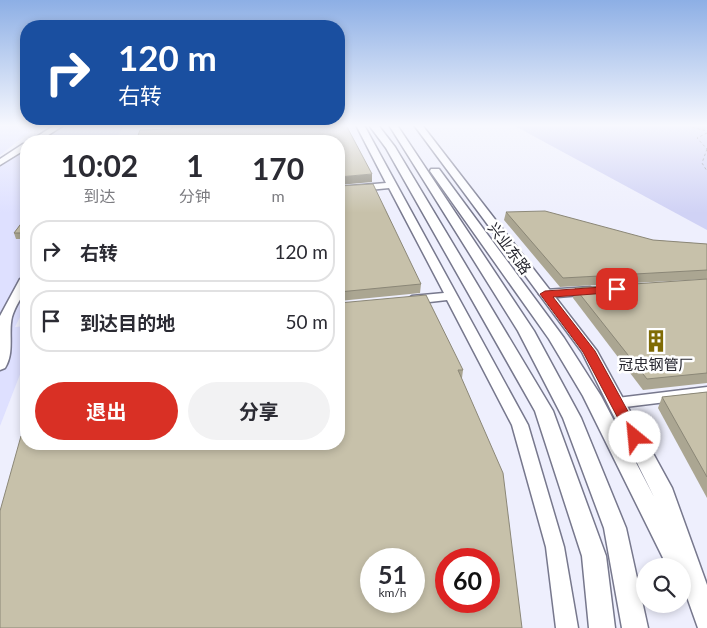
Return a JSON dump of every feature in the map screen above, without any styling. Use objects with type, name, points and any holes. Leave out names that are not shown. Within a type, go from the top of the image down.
[{"type":"main road","points":[[394,154],[544,411],[594,556],[602,628]]},
{"type":"main road","name":"兴业东路","points":[[412,154],[526,331],[572,418],[615,528],[635,628]]},
{"type":"main road","points":[[424,154],[556,338],[592,396],[627,469],[675,558]]},
{"type":"main road","name":"兴业东路","points":[[440,154],[589,351],[662,488],[707,619]]},
{"type":"main road","points":[[691,590],[707,619]]},
{"type":"street","points":[[0,163],[13,154]]},
{"type":"street","points":[[376,154],[520,425],[556,547],[567,628]]},
{"type":"street","points":[[345,189],[393,185]]},
{"type":"street","points":[[545,294],[602,290]]},
{"type":"street","points":[[0,365],[4,350],[6,317],[20,291]]},
{"type":"street","points":[[395,302],[452,296]]},
{"type":"street","points":[[617,404],[707,392]]},
{"type":"path","points":[[705,154],[702,163],[707,171]]},
{"type":"shaded area","points":[[10,154],[20,154],[20,317],[15,327],[20,327],[20,374],[0,426],[0,161]]},
{"type":"shaded area","points":[[567,154],[707,154],[707,230]]},
{"type":"building","points":[[345,154],[362,154],[372,174],[345,176]]},
{"type":"building","points":[[373,184],[421,284],[345,291],[345,186]]},
{"type":"building","points":[[545,211],[653,240],[707,244],[707,270],[563,278],[506,212]]},
{"type":"building","points":[[20,225],[20,233],[14,233]]},
{"type":"building","name":"冠忠钢管厂","points":[[707,279],[707,373],[647,379],[575,288]]},
{"type":"building","points":[[426,295],[463,370],[458,370],[503,473],[522,628],[0,628],[0,511],[20,440],[20,450],[345,450],[345,302]]},
{"type":"building","points":[[707,392],[707,477],[662,397]]},
{"type":"place","name":"冠忠钢管厂","points":[[656,341]]},
{"type":"route","points":[[617,289],[545,294],[589,351],[635,437]]}]
